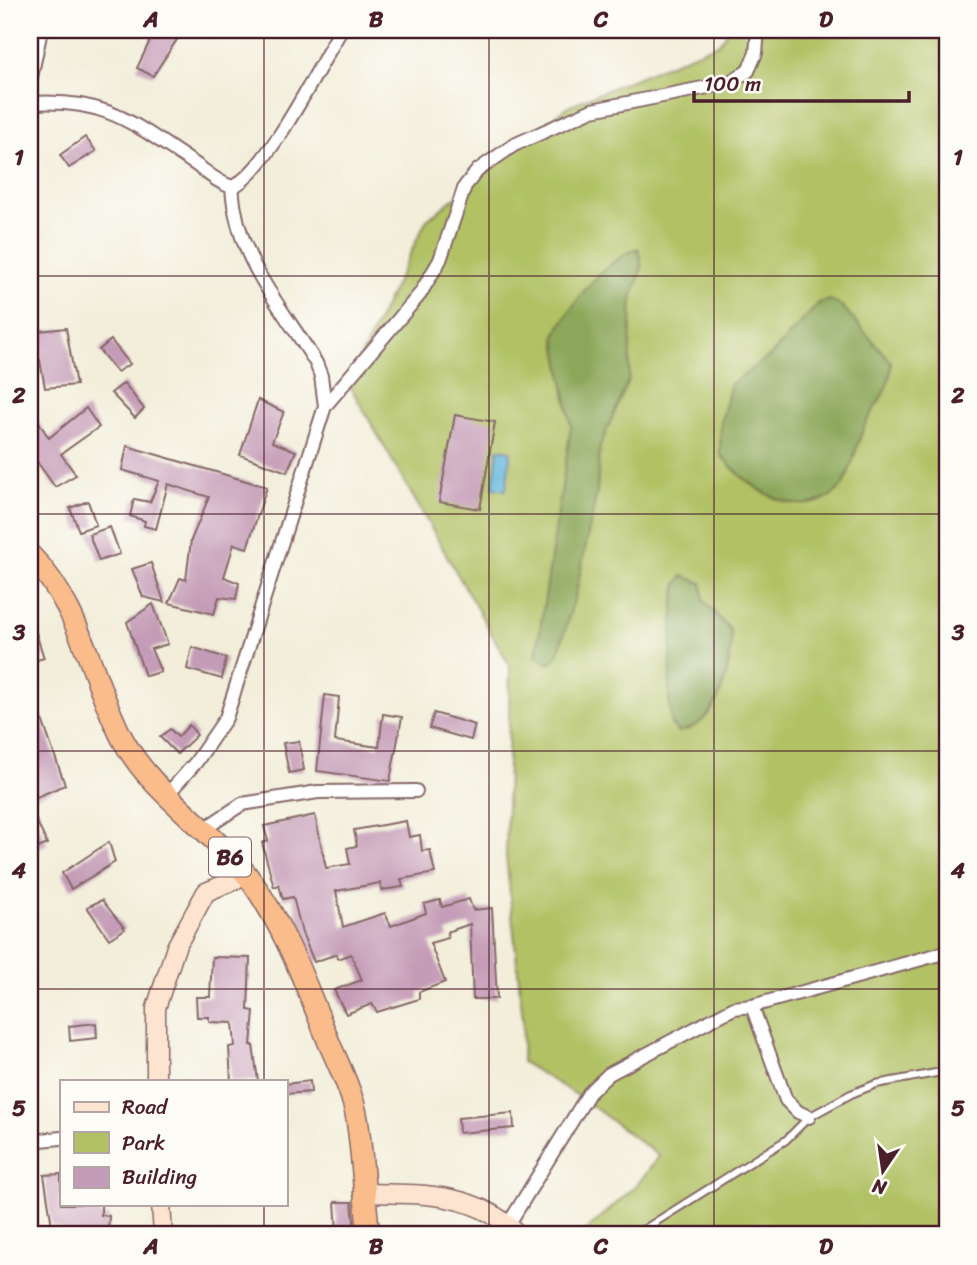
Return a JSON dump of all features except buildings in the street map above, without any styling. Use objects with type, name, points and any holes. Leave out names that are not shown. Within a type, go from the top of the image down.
[{"type":"highway","name":"B6","points":[[30,555],[61,592],[122,738],[166,796],[204,829],[247,875],[279,929],[344,1077],[357,1117],[369,1235]]},
{"type":"street","points":[[30,82],[41,30]]},
{"type":"street","points":[[30,103],[82,103],[107,110],[196,164],[219,183],[232,187],[244,181],[252,172],[290,117],[341,30]]},
{"type":"street","points":[[166,796],[217,736],[226,718],[325,406],[420,294],[440,260],[465,186],[478,170],[514,145],[592,110],[728,83],[748,71],[756,53],[758,30]]},
{"type":"street","points":[[232,187],[234,214],[243,245],[266,288],[316,363],[321,376],[325,406]]},
{"type":"street","points":[[204,829],[242,804],[318,792],[416,791]]},
{"type":"street","points":[[156,1080],[156,1008],[176,947],[206,892],[247,875]]},
{"type":"street","points":[[363,1193],[438,1194],[468,1202],[513,1230],[589,1093],[609,1074],[734,1008],[752,1006],[947,952]]},
{"type":"street","points":[[752,1006],[786,1100],[798,1112],[809,1117]]},
{"type":"street","points":[[30,1141],[60,1138]]},
{"type":"street","points":[[161,1206],[163,1235]]},
{"type":"lane","points":[[635,1235],[786,1140],[809,1117],[865,1087],[947,1070]]},
{"type":"green space","points":[[729,30],[947,30],[947,1235],[581,1235],[637,1185],[659,1156],[580,1097],[522,1062],[523,1020],[506,856],[510,666],[348,383],[426,221],[568,106],[718,44]]},
{"type":"green space","points":[[638,248],[642,267],[632,299],[629,379],[600,446],[597,491],[576,593],[558,654],[550,664],[536,656],[571,427],[555,335],[590,284],[624,255]]},
{"type":"green space","points":[[830,300],[843,307],[891,362],[889,380],[865,425],[841,487],[815,503],[785,502],[755,486],[720,454],[721,422],[731,384],[771,355],[819,303]]},
{"type":"green space","points":[[683,576],[702,583],[704,601],[731,631],[731,645],[726,677],[713,707],[704,719],[678,732],[671,724],[669,695],[674,602],[677,584]]},
{"type":"water","points":[[498,449],[511,451],[506,490],[493,488]]}]
